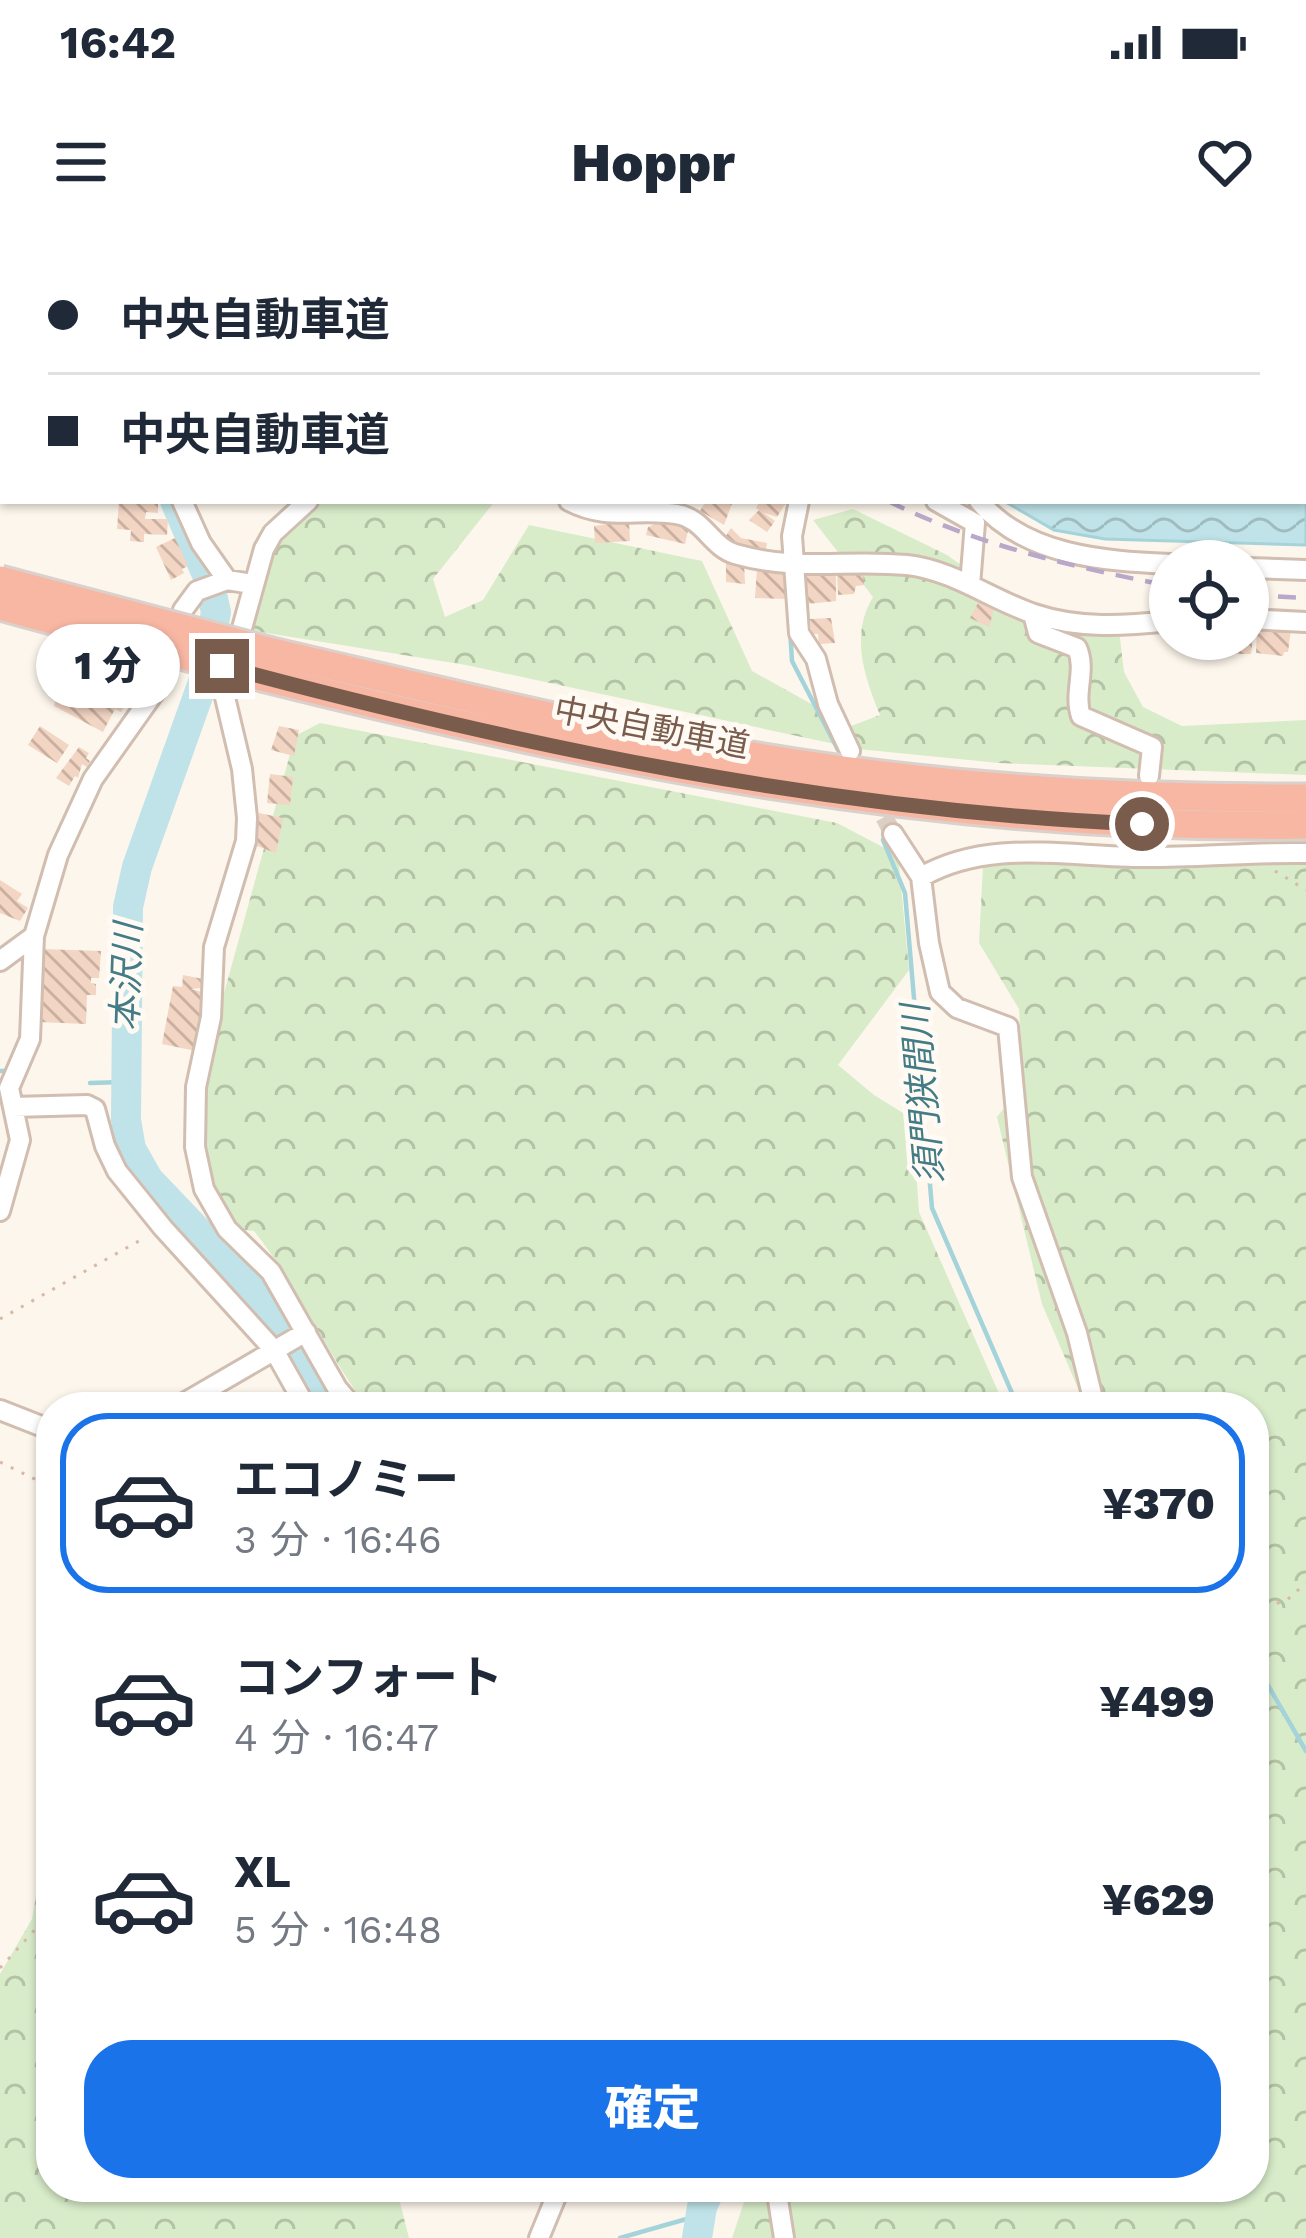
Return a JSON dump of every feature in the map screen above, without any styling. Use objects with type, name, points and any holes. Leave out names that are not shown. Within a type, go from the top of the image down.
[{"type":"highway","name":"中央自動車道","points":[[0,580],[514,737],[807,792],[1013,816],[1215,826],[1306,825]]},
{"type":"highway","name":"中央自動車道","points":[[0,606],[269,665],[788,762],[1015,788],[1306,798]]},
{"type":"street","points":[[183,504],[216,585]]},
{"type":"street","points":[[305,504],[273,533],[252,584],[224,693],[248,818],[246,841],[214,947],[211,1017],[196,1088],[195,1147],[204,1189],[227,1229],[271,1272],[340,1392]]},
{"type":"street","points":[[575,504],[591,512],[677,514],[699,521],[728,552],[793,565],[910,565],[1034,614],[1111,627],[1149,623]]},
{"type":"street","points":[[798,504],[792,536],[800,633],[816,659],[828,704],[850,751]]},
{"type":"street","points":[[941,504],[975,523],[970,585]]},
{"type":"street","points":[[983,504],[1038,544],[1105,561],[1149,563]]},
{"type":"street","points":[[1269,569],[1306,570]]},
{"type":"street","points":[[0,1211],[20,1140],[9,1088],[30,1040],[34,936],[58,855],[93,779],[156,690],[180,637],[183,610],[197,591],[252,584]]},
{"type":"street","points":[[0,596],[180,637]]},
{"type":"street","points":[[1034,614],[1038,633],[1077,648],[1082,658],[1076,701],[1082,716],[1152,747],[1149,776]]},
{"type":"street","points":[[1269,621],[1306,622]]},
{"type":"street","points":[[893,833],[921,878],[940,992],[957,1008],[1008,1027],[1022,1178],[1078,1333],[1092,1392]]},
{"type":"street","points":[[921,878],[945,864],[1035,850],[1147,848],[1306,854]]},
{"type":"street","points":[[0,961],[34,936]]},
{"type":"street","points":[[13,1107],[95,1108],[110,1159],[163,1228],[274,1350],[298,1392]]},
{"type":"street","points":[[203,1392],[306,1332]]},
{"type":"street","points":[[0,1410],[36,1424]]},
{"type":"street","points":[[539,2238],[554,2202]]},
{"type":"street","points":[[778,2202],[784,2238]]},
{"type":"path","points":[[0,1319],[163,1228]]},
{"type":"path","points":[[0,1462],[36,1480]]},
{"type":"path","points":[[1269,1609],[1306,1583]]},
{"type":"path","points":[[0,1968],[36,1929]]},
{"type":"green space","points":[[317,504],[493,504],[433,579],[445,617],[483,600],[529,525],[702,561],[752,671],[851,726],[880,715],[861,641],[873,597],[813,520],[853,509],[947,555],[1009,599],[1118,622],[1124,672],[1143,707],[1182,726],[1306,720],[1306,775],[999,763],[858,749],[466,665],[248,630],[277,535]]},
{"type":"green space","points":[[320,723],[837,823],[898,855],[909,970],[838,1065],[908,1116],[919,1212],[998,1392],[357,1392],[254,1231],[224,1228],[200,1188],[197,1091],[295,736]]},
{"type":"green space","points":[[1306,853],[1306,2238],[732,2238],[744,2202],[1269,2202],[1269,1392],[1080,1392],[1042,1304],[997,1117],[1024,1083],[1019,1009],[979,943],[983,866],[1028,854]]},
{"type":"green space","points":[[36,1895],[36,2202],[400,2202],[409,2238],[0,2238],[0,1974],[32,1919]]},
{"type":"water","points":[[1009,504],[1306,504],[1306,545],[1269,544],[1269,540],[1105,539],[1054,530]]},
{"type":"building","points":[[119,504],[158,504],[158,513],[146,512],[145,519],[168,519],[167,535],[144,534],[144,542],[130,541],[131,530],[117,529]]},
{"type":"building","points":[[704,504],[732,504],[724,525],[700,511]]},
{"type":"building","points":[[758,504],[785,504],[777,517],[764,513],[775,521],[767,532],[749,520]]},
{"type":"building","points":[[663,520],[689,526],[685,544],[646,535],[648,527]]},
{"type":"building","points":[[629,521],[630,541],[595,543],[594,526]]},
{"type":"building","points":[[731,528],[741,538],[767,543],[765,553],[724,539]]},
{"type":"building","points":[[175,538],[188,566],[171,580],[156,547]]},
{"type":"building","points":[[726,560],[744,562],[745,584],[726,582]]},
{"type":"building","points":[[757,568],[785,569],[788,599],[755,598]]},
{"type":"building","points":[[863,571],[864,585],[856,586],[854,594],[838,595],[837,573]]},
{"type":"building","points":[[836,575],[836,601],[806,604],[805,576]]},
{"type":"building","points":[[979,601],[994,609],[989,627],[970,618]]},
{"type":"building","points":[[831,618],[835,643],[819,644],[810,619]]},
{"type":"building","points":[[1269,628],[1291,629],[1288,652],[1269,654]]},
{"type":"building","points":[[59,679],[104,698],[102,703],[110,707],[114,699],[125,704],[121,712],[115,709],[103,732],[54,706],[56,696],[51,693]]},
{"type":"building","points":[[40,726],[69,745],[57,763],[28,745]]},
{"type":"building","points":[[279,726],[299,730],[294,756],[271,750]]},
{"type":"building","points":[[79,747],[89,753],[90,761],[87,767],[82,764],[78,778],[69,786],[56,778]]},
{"type":"building","points":[[270,774],[293,777],[290,805],[267,803]]},
{"type":"building","points":[[259,813],[283,818],[276,853],[254,845]]},
{"type":"building","points":[[0,880],[22,894],[17,901],[28,908],[20,921],[0,913]]},
{"type":"building","points":[[40,949],[101,951],[99,978],[91,978],[96,995],[87,995],[86,1024],[39,1022]]},
{"type":"building","points":[[183,975],[203,979],[201,988],[191,989],[202,992],[196,1051],[162,1044],[173,986],[182,987]]},
{"type":"waterway","name":"本沢川","points":[[176,504],[208,577],[216,612],[203,682],[137,867],[128,907],[126,1120],[131,1149],[148,1179],[269,1306],[317,1392]]},
{"type":"waterway","name":"須門狭間川","points":[[790,629],[792,661],[838,750]]},
{"type":"waterway","name":"須門狭間川","points":[[883,840],[905,893],[932,1208],[1012,1392]]},
{"type":"waterway","points":[[0,1071],[6,1071]]},
{"type":"waterway","points":[[90,1083],[124,1082]]},
{"type":"waterway","name":"須門狭間川","points":[[1269,1687],[1306,1751]]},
{"type":"waterway","name":"本沢川","points":[[697,2238],[704,2202]]},
{"type":"waterway","points":[[620,2238],[690,2218],[702,2207]]},
{"type":"tunnel","points":[[872,793],[893,834]]},
{"type":"railway","points":[[894,504],[1026,553],[1149,582]]},
{"type":"railway","points":[[1269,596],[1306,598]]},
{"type":"route","points":[[222,666],[445,722],[786,789],[913,807],[1142,824]]}]
